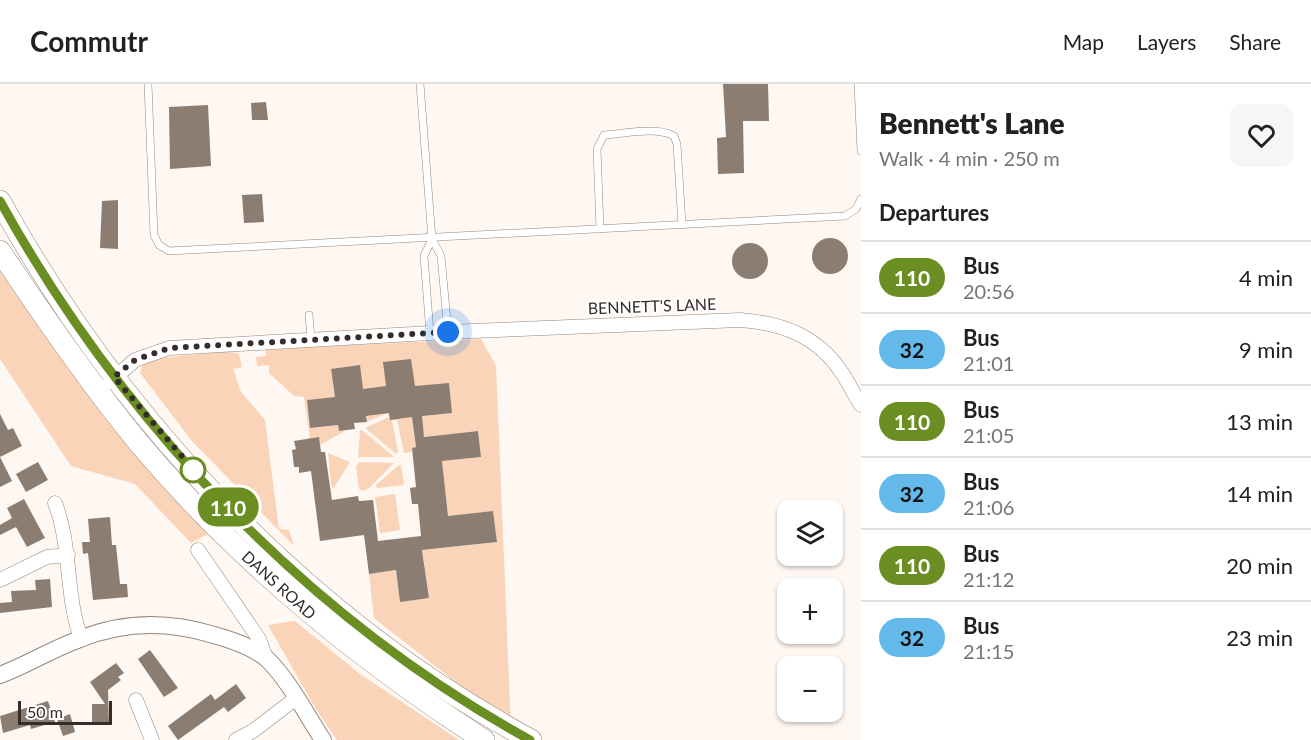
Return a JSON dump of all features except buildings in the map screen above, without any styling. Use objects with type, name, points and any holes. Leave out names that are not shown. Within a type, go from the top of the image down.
[{"type":"main road","name":"DANS ROAD","points":[[0,201],[33,260],[74,323],[114,377],[205,483],[248,528],[323,596],[447,690],[531,740]]},
{"type":"main road","name":"DANS ROAD","points":[[0,251],[99,393],[196,507],[299,605],[400,685],[484,740]]},
{"type":"street","name":"BENNETT'S LANE","points":[[99,393],[135,360],[161,350],[448,332],[723,320],[757,321],[790,330],[817,344],[843,374],[861,405]]},
{"type":"street","points":[[56,503],[64,526],[75,620],[81,638]]},
{"type":"street","points":[[198,550],[259,639],[266,658],[277,670],[322,740]]},
{"type":"street","points":[[0,580],[47,557],[68,555]]},
{"type":"street","points":[[0,675],[81,638],[122,627],[153,623],[190,627],[221,637],[266,658]]},
{"type":"street","points":[[236,740],[253,731],[296,699]]},
{"type":"street","points":[[136,700],[153,740]]},
{"type":"lane","points":[[148,84],[153,235],[159,245],[169,251],[845,216],[856,209],[861,199]]},
{"type":"lane","points":[[420,84],[432,238],[441,256],[448,332]]},
{"type":"lane","points":[[858,84],[861,151]]},
{"type":"lane","points":[[600,229],[597,148],[599,140],[604,135],[642,133],[669,133],[674,136],[677,144],[682,225]]},
{"type":"lane","points":[[430,333],[424,256],[432,238]]},
{"type":"lane","points":[[309,315],[311,340]]},
{"type":"shaded area","points":[[0,257],[178,501],[208,534],[191,543],[135,484],[71,466],[0,359]]},
{"type":"shaded area","points":[[481,339],[496,366],[511,729],[496,714],[374,618],[369,574],[396,570],[400,601],[429,598],[421,540],[427,550],[497,542],[493,511],[448,516],[442,461],[481,457],[478,431],[424,437],[423,433],[414,434],[416,447],[412,448],[412,452],[404,453],[397,420],[392,420],[398,452],[396,454],[365,428],[389,417],[388,413],[367,422],[366,416],[373,415],[370,389],[363,389],[331,369],[335,397],[307,400],[311,428],[338,425],[339,431],[345,431],[320,445],[310,439],[304,397],[294,396],[269,373],[269,365],[257,366],[256,357],[266,356],[266,349]]},
{"type":"shaded area","points":[[229,351],[239,354],[242,367],[233,369],[241,392],[265,420],[279,529],[289,530],[294,546],[192,441],[140,373],[143,362],[148,359]]},
{"type":"shaded area","points":[[360,430],[362,430],[394,457],[358,457]]},
{"type":"shaded area","points":[[328,453],[350,462],[333,489],[331,484]]},
{"type":"shaded area","points":[[359,462],[394,463],[368,489],[363,491],[359,489],[356,467]]},
{"type":"shaded area","points":[[401,465],[404,485],[377,488],[376,485]]},
{"type":"shaded area","points":[[395,494],[400,530],[380,533],[375,497]]},
{"type":"shaded area","points":[[295,621],[360,674],[459,740],[337,740],[317,711],[268,625]]},
{"type":"bus line","name":"110","points":[[0,201],[33,260],[74,323],[114,377],[167,441],[248,528],[323,596],[384,645],[447,690],[530,740]]},
{"type":"route","points":[[193,470],[198,475],[114,377],[135,360],[155,351],[170,348],[448,332]]}]
